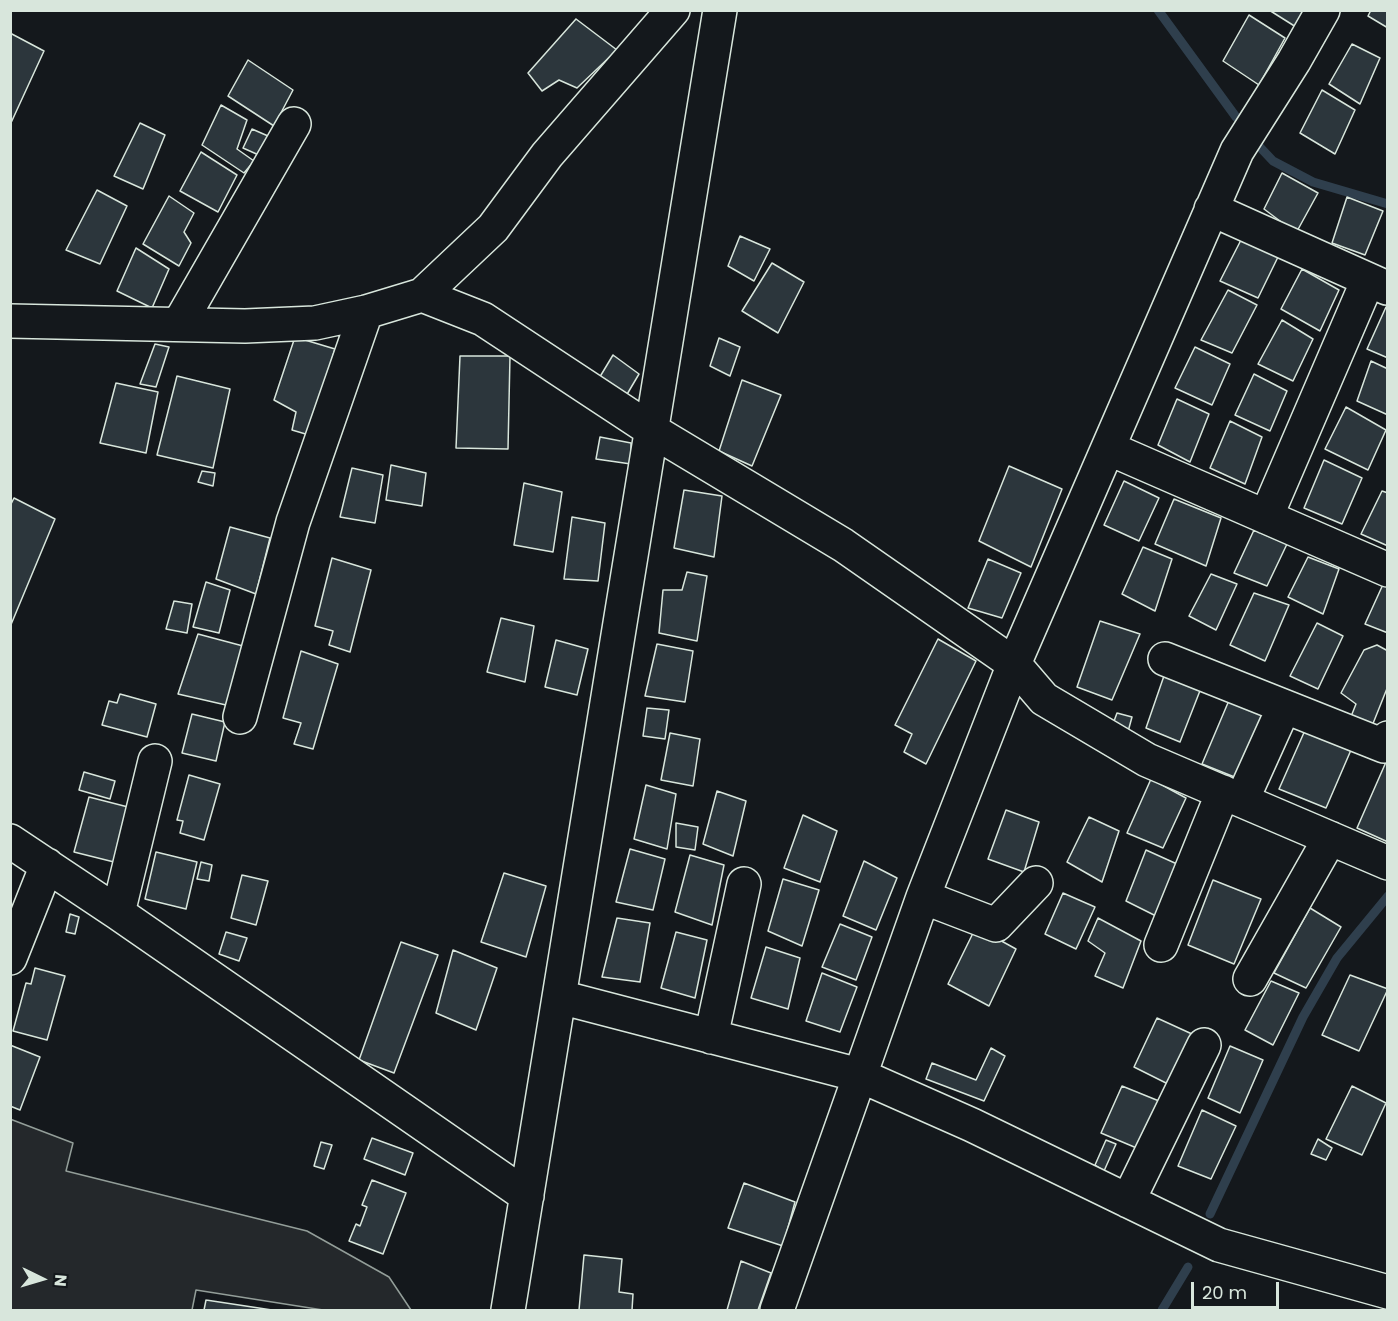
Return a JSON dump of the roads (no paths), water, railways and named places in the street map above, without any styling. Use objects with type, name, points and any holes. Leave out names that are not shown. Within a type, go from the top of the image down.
[{"type":"street","points":[[10,321],[245,326],[315,323],[366,312],[422,295],[493,228],[547,155],[673,10]]},
{"type":"street","points":[[508,1311],[720,10]]},
{"type":"street","points":[[777,1311],[923,897],[1014,664],[1236,151],[1323,10]]},
{"type":"street","points":[[179,324],[294,124]]},
{"type":"street","points":[[1211,209],[1378,284],[1266,517]]},
{"type":"street","points":[[422,295],[483,319],[653,431],[843,545],[1014,664],[1044,699],[1147,760],[1388,863]]},
{"type":"street","points":[[240,717],[293,522],[366,312]]},
{"type":"street","points":[[1108,448],[1388,570]]},
{"type":"street","points":[[1165,659],[1284,707],[1386,744]]},
{"type":"street","points":[[1161,945],[1232,796],[1284,707]]},
{"type":"street","points":[[118,913],[155,761]]},
{"type":"street","points":[[1250,979],[1330,838]]},
{"type":"street","points":[[10,841],[527,1196]]},
{"type":"street","points":[[10,958],[47,865]]},
{"type":"street","points":[[923,897],[996,925],[1036,883]]},
{"type":"street","points":[[711,1037],[744,884]]},
{"type":"street","points":[[560,997],[859,1075],[972,1125],[1219,1245],[1388,1292]]},
{"type":"street","points":[[1128,1201],[1204,1045]]},
{"type":"waterway","points":[[1158,10],[1236,117]]},
{"type":"waterway","points":[[1257,144],[1273,161],[1313,182],[1388,204]]},
{"type":"waterway","points":[[1210,1214],[1303,1017],[1337,958],[1388,896]]},
{"type":"waterway","points":[[1162,1310],[1188,1267]]}]
